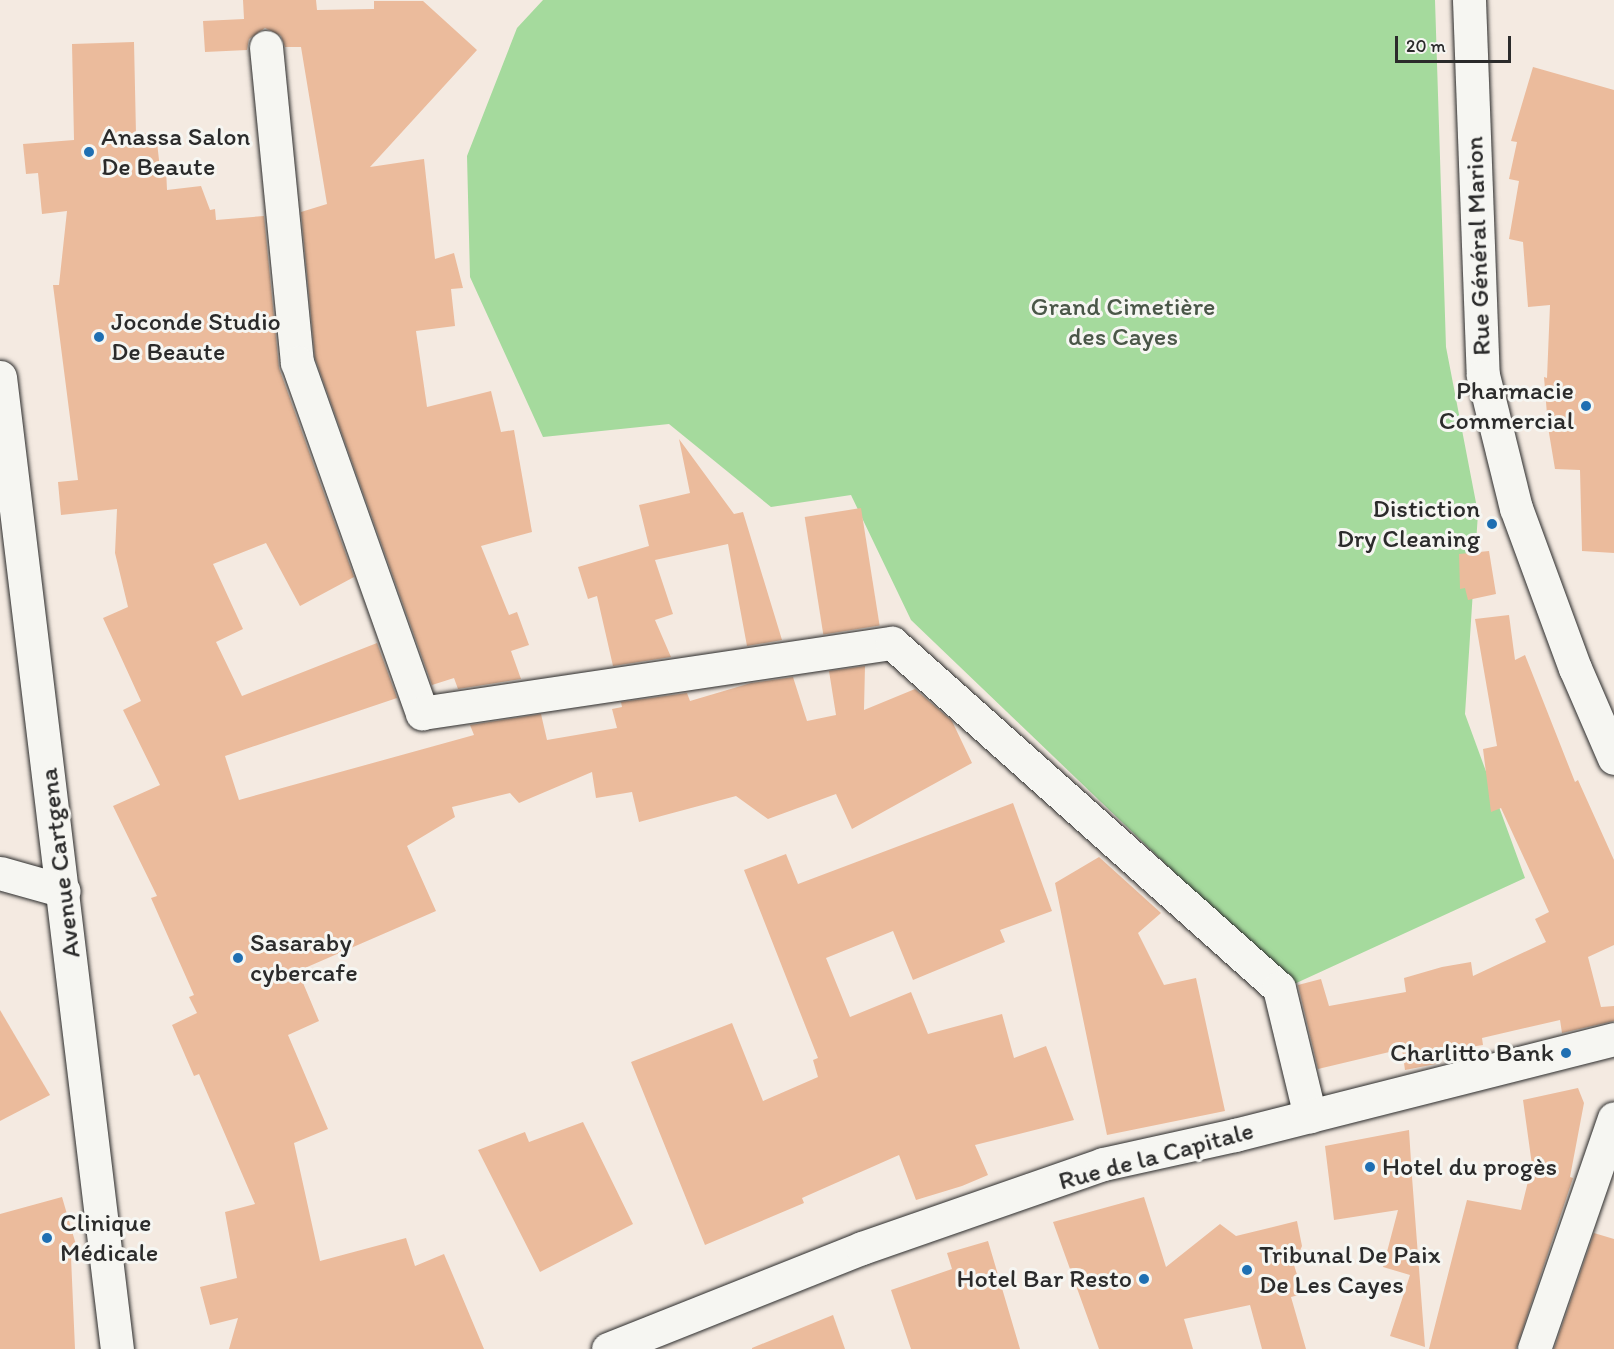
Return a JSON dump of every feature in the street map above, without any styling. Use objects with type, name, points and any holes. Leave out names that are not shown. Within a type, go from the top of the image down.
[{"type":"street","name":"Rue Général Marion","points":[[1469,0],[1483,375],[1516,508],[1575,668],[1614,758]]},
{"type":"street","points":[[266,47],[297,362],[422,713],[892,644],[1280,988],[1310,1116]]},
{"type":"street","name":"Avenue Cartgena","points":[[0,377],[64,891],[117,1349]]},
{"type":"street","points":[[0,873],[64,891]]},
{"type":"street","name":"Rue de la Capitale","points":[[609,1349],[647,1342],[862,1248],[1103,1164],[1310,1116],[1614,1039]]},
{"type":"street","points":[[1534,1349],[1614,1118]]},
{"type":"green space","name":"Grand Cimetière des Cayes","points":[[543,0],[1435,0],[1446,347],[1478,513],[1465,714],[1525,878],[1292,985],[911,620],[851,495],[771,507],[669,424],[543,437],[470,277],[467,156],[517,28]]},
{"type":"building","points":[[243,0],[316,0],[317,10],[374,9],[374,1],[423,1],[477,50],[370,167],[424,159],[435,259],[454,253],[463,288],[451,289],[455,326],[416,331],[427,407],[491,391],[501,432],[514,430],[532,532],[481,546],[509,615],[517,612],[529,645],[511,651],[521,679],[458,689],[454,678],[432,685],[315,358],[301,212],[327,204],[301,47],[285,47],[281,36],[265,28],[249,39],[247,50],[205,52],[203,21],[244,19]]},
{"type":"building","points":[[134,42],[136,134],[156,133],[160,169],[166,168],[167,190],[201,186],[210,210],[215,209],[216,220],[264,216],[279,368],[354,577],[300,606],[266,543],[213,564],[243,629],[216,642],[242,696],[377,643],[397,698],[225,756],[239,800],[474,735],[470,725],[541,714],[547,740],[617,728],[612,709],[622,707],[621,702],[687,693],[690,701],[751,683],[793,677],[807,721],[836,715],[829,671],[865,666],[864,710],[915,689],[952,721],[972,763],[852,829],[836,794],[768,819],[736,796],[639,822],[632,792],[596,798],[592,772],[519,803],[510,793],[452,807],[455,817],[407,846],[436,911],[298,971],[319,1021],[288,1035],[328,1129],[294,1143],[320,1261],[406,1238],[415,1266],[444,1254],[484,1349],[229,1349],[238,1318],[210,1325],[200,1287],[237,1278],[225,1212],[255,1204],[199,1074],[194,1076],[172,1025],[197,1013],[189,997],[194,995],[151,898],[157,896],[113,806],[160,785],[123,710],[141,701],[103,618],[128,607],[115,553],[117,509],[61,515],[58,482],[78,480],[53,285],[59,285],[67,211],[42,214],[38,173],[26,174],[23,144],[74,140],[72,44]]},
{"type":"building","points":[[1533,67],[1614,90],[1614,553],[1582,551],[1580,470],[1555,469],[1548,427],[1544,377],[1547,378],[1550,305],[1528,307],[1523,242],[1509,239],[1519,181],[1509,179],[1517,142],[1511,141]]},
{"type":"building","points":[[679,439],[734,514],[743,512],[782,640],[747,646],[728,544],[655,560],[673,614],[655,620],[671,657],[613,666],[597,596],[588,599],[578,567],[649,546],[639,505],[690,493]]},
{"type":"building","points":[[861,508],[880,626],[823,634],[805,517]]},
{"type":"building","points":[[1489,551],[1496,594],[1468,600],[1465,588],[1460,589],[1459,554]]},
{"type":"building","points":[[1509,615],[1515,660],[1525,655],[1575,782],[1578,780],[1614,860],[1614,945],[1588,957],[1601,1007],[1614,1006],[1614,1021],[1562,1033],[1560,1020],[1482,1038],[1483,1045],[1439,1052],[1441,1063],[1405,1070],[1402,1049],[1318,1069],[1298,985],[1321,979],[1329,1006],[1406,992],[1404,978],[1442,967],[1471,962],[1473,976],[1546,942],[1535,919],[1549,912],[1501,808],[1491,812],[1483,749],[1497,746],[1475,619]]},
{"type":"building","points":[[1013,803],[1052,911],[1000,930],[1005,942],[913,980],[893,931],[826,958],[850,1017],[911,992],[928,1034],[1002,1014],[1014,1058],[1046,1046],[1074,1120],[975,1145],[988,1175],[962,1186],[916,1200],[899,1155],[802,1198],[804,1203],[705,1245],[631,1062],[732,1023],[763,1101],[818,1077],[813,1060],[818,1058],[744,870],[786,854],[798,884]]},
{"type":"building","points":[[1099,857],[1161,913],[1138,933],[1164,985],[1196,978],[1225,1111],[1107,1135],[1055,883]]},
{"type":"building","points":[[0,1010],[50,1095],[0,1121]]},
{"type":"building","points":[[1578,1088],[1584,1103],[1570,1177],[1573,1178],[1516,1349],[1429,1349],[1467,1200],[1521,1210],[1532,1165],[1523,1100]]},
{"type":"building","points":[[583,1122],[633,1224],[540,1272],[478,1150],[525,1132],[529,1142]]},
{"type":"building","name":"Hotel du progès","points":[[1409,1130],[1425,1347],[1390,1336],[1410,1275],[1383,1267],[1398,1210],[1334,1220],[1325,1146]]},
{"type":"building","points":[[62,1197],[79,1255],[71,1257],[75,1349],[0,1349],[0,1214]]},
{"type":"building","points":[[1144,1197],[1166,1267],[1220,1224],[1236,1236],[1297,1221],[1302,1246],[1294,1265],[1303,1294],[1291,1297],[1306,1349],[1262,1349],[1250,1305],[1184,1319],[1193,1349],[1099,1349],[1053,1222]]},
{"type":"building","points":[[1594,1233],[1614,1239],[1614,1349],[1554,1349]]},
{"type":"building","points":[[988,1241],[1020,1349],[911,1349],[891,1290],[952,1269],[947,1253]]},
{"type":"building","points":[[833,1315],[845,1349],[752,1349],[752,1348]]},
{"type":"place","name":"Anassa Salon De Beaute","points":[[89,152]]},
{"type":"place","name":"Joconde Studio De Beaute","points":[[99,337]]},
{"type":"place","name":"Pharmacie Commercial","points":[[1586,406]]},
{"type":"place","name":"Distiction Dry Cleaning","points":[[1492,524]]},
{"type":"place","name":"Sasaraby cybercafe","points":[[238,958]]},
{"type":"place","name":"Charlitto Bank","points":[[1566,1053]]},
{"type":"place","name":"Hotel du progès","points":[[1370,1167]]},
{"type":"place","name":"Clinique Médicale","points":[[47,1238]]},
{"type":"place","name":"Tribunal De Paix De Les Cayes","points":[[1247,1270]]},
{"type":"place","name":"Hotel Bar Resto","points":[[1144,1279]]}]
